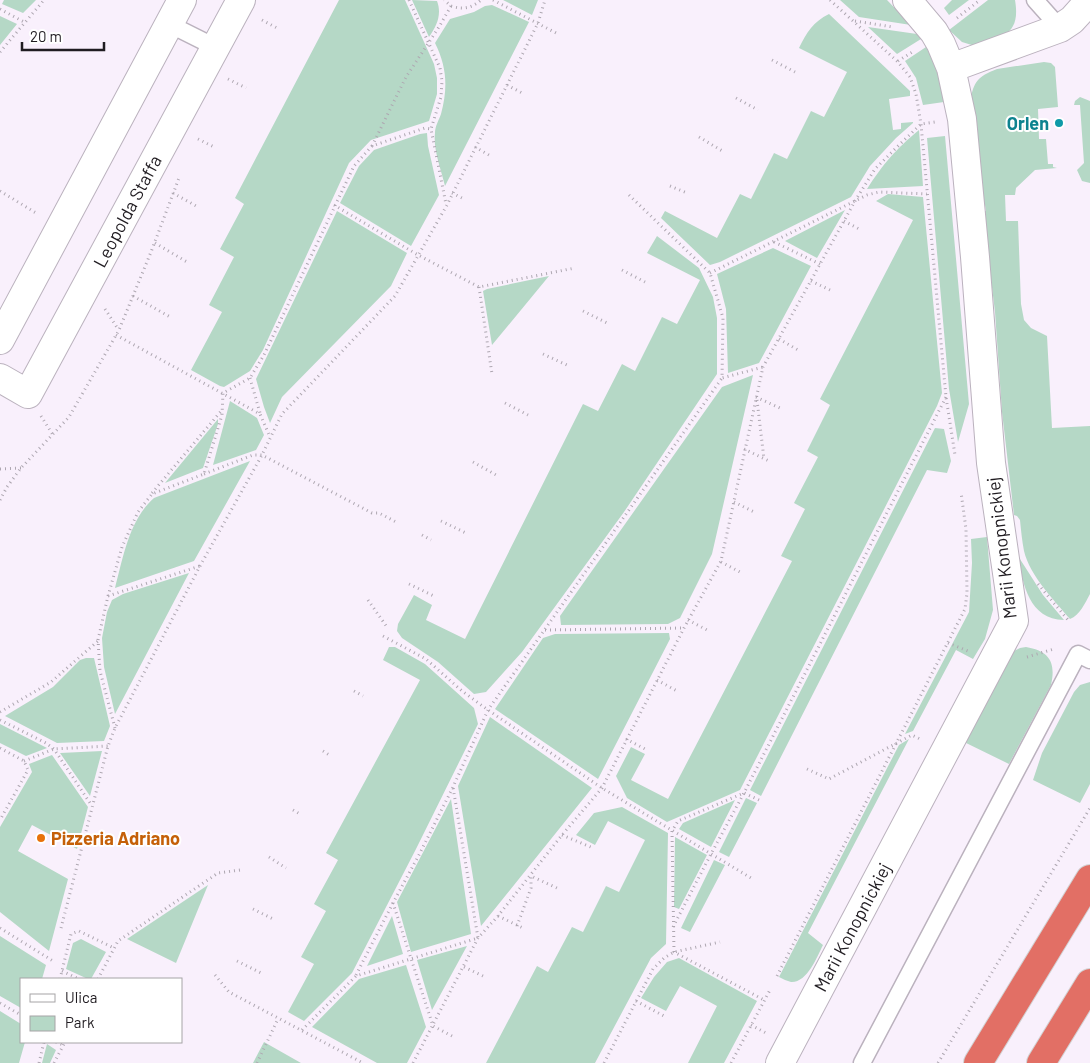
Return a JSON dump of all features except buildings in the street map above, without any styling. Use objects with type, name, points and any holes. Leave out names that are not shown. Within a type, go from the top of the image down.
[{"type":"highway","points":[[978,1063],[1090,879]]},
{"type":"highway","points":[[1041,1063],[1090,983]]},
{"type":"street","points":[[0,340],[182,0]]},
{"type":"street","name":"Marii Konopnickiej","points":[[780,1063],[1014,622],[992,463],[976,257],[962,119],[951,68],[941,44],[934,32],[907,0]]},
{"type":"street","points":[[951,68],[1060,28],[1072,20],[1090,0]]},
{"type":"street","name":"Leopolda Staffa","points":[[0,378],[28,394],[215,47],[252,6]]},
{"type":"lane","points":[[1035,0],[1060,28]]},
{"type":"lane","points":[[169,24],[215,47]]},
{"type":"lane","points":[[862,1063],[1078,654],[1090,660]]},
{"type":"path","points":[[0,52],[44,0]]},
{"type":"path","points":[[409,0],[440,68],[442,97],[430,129],[446,205]]},
{"type":"path","points":[[444,0],[451,6],[460,8],[468,8],[482,0]]},
{"type":"path","points":[[493,0],[558,34]]},
{"type":"path","points":[[61,928],[108,746],[115,728],[200,566],[262,455],[282,414],[395,296],[446,205],[538,23],[545,0]]},
{"type":"path","points":[[830,0],[898,62],[910,77],[916,94],[928,194],[946,396],[956,455]]},
{"type":"path","points":[[953,21],[980,0]]},
{"type":"path","points":[[252,6],[260,18],[277,28]]},
{"type":"path","points":[[223,393],[250,378],[264,355],[354,166],[372,146],[406,78],[451,6]]},
{"type":"path","points":[[0,10],[24,22]]},
{"type":"path","points":[[853,21],[898,28]]},
{"type":"path","points":[[772,60],[795,72]]},
{"type":"path","points":[[224,87],[228,78],[246,88]]},
{"type":"path","points":[[506,85],[524,94]]},
{"type":"path","points":[[736,98],[758,110]]},
{"type":"path","points":[[413,1063],[478,938],[602,788],[688,620],[721,562],[763,367],[854,201],[875,169],[921,124],[962,119]]},
{"type":"path","points":[[372,146],[424,128],[430,129]]},
{"type":"path","points":[[193,147],[202,130]]},
{"type":"path","points":[[699,138],[724,152]]},
{"type":"path","points":[[197,139],[214,147]]},
{"type":"path","points":[[475,147],[489,155]]},
{"type":"path","points":[[0,500],[21,468],[69,417],[116,334],[155,243],[181,172]]},
{"type":"path","points":[[670,186],[687,194]]},
{"type":"path","points":[[0,191],[60,227]]},
{"type":"path","points":[[710,273],[854,201],[879,192],[928,194]]},
{"type":"path","points":[[173,193],[198,207]]},
{"type":"path","points":[[452,193],[464,199]]},
{"type":"path","points":[[302,1030],[356,976],[420,853],[488,710],[722,378],[723,318],[710,273],[629,195]]},
{"type":"path","points":[[334,205],[479,287],[575,268]]},
{"type":"path","points":[[844,221],[862,230]]},
{"type":"path","points":[[774,241],[820,264]]},
{"type":"path","points":[[155,243],[187,262]]},
{"type":"path","points":[[622,270],[645,282]]},
{"type":"path","points":[[811,280],[830,290]]},
{"type":"path","points":[[479,287],[492,374]]},
{"type":"path","points":[[133,296],[172,318]]},
{"type":"path","points":[[583,311],[607,323]]},
{"type":"path","points":[[116,334],[260,414]]},
{"type":"path","points":[[779,339],[798,350]]},
{"type":"path","points":[[543,354],[569,366]]},
{"type":"path","points":[[722,378],[763,367]]},
{"type":"path","points":[[250,378],[260,414],[270,438]]},
{"type":"path","points":[[204,474],[222,415],[223,393]]},
{"type":"path","points":[[673,927],[744,793],[946,396]]},
{"type":"path","points":[[756,397],[782,409]]},
{"type":"path","points":[[756,397],[764,459]]},
{"type":"path","points":[[505,403],[528,414]]},
{"type":"path","points":[[115,728],[100,671],[98,640],[122,547],[138,512],[223,408]]},
{"type":"path","points":[[744,449],[769,461]]},
{"type":"path","points":[[152,494],[253,455],[262,455],[372,513],[379,512],[398,523]]},
{"type":"path","points":[[473,462],[498,476]]},
{"type":"path","points":[[0,469],[21,468]]},
{"type":"path","points":[[777,976],[965,609],[967,593],[966,529],[961,492]]},
{"type":"path","points":[[734,502],[756,513]]},
{"type":"path","points":[[441,521],[468,534]]},
{"type":"path","points":[[422,535],[431,540]]},
{"type":"path","points":[[721,562],[740,572]]},
{"type":"path","points":[[108,596],[200,566]]},
{"type":"path","points":[[409,584],[436,597]]},
{"type":"path","points":[[368,600],[387,627]]},
{"type":"path","points":[[688,620],[709,631]]},
{"type":"path","points":[[544,630],[684,628]]},
{"type":"path","points":[[383,636],[426,658],[462,691],[602,788],[752,878]]},
{"type":"path","points":[[0,712],[50,682],[98,640]]},
{"type":"path","points":[[657,680],[678,691]]},
{"type":"path","points":[[354,691],[363,696]]},
{"type":"path","points":[[0,720],[46,743],[54,749],[92,806]]},
{"type":"path","points":[[807,769],[829,779],[912,735],[944,752]]},
{"type":"path","points":[[626,739],[647,750]]},
{"type":"path","points":[[24,761],[54,749],[108,746]]},
{"type":"path","points":[[0,748],[24,761],[28,770],[0,820]]},
{"type":"path","points":[[323,751],[331,756]]},
{"type":"path","points":[[453,786],[478,938]]},
{"type":"path","points":[[674,952],[672,831],[678,821],[744,793],[759,800]]},
{"type":"path","points":[[938,1063],[1090,808]]},
{"type":"path","points":[[293,810],[300,814]]},
{"type":"path","points":[[562,835],[593,848]]},
{"type":"path","points":[[269,857],[286,868]]},
{"type":"path","points":[[99,978],[118,941],[218,873],[240,870]]},
{"type":"path","points":[[531,876],[559,889]]},
{"type":"path","points":[[517,926],[531,888],[531,876]]},
{"type":"path","points":[[393,903],[433,1026],[452,1036]]},
{"type":"path","points":[[254,909],[273,919]]},
{"type":"path","points":[[498,916],[523,928]]},
{"type":"path","points":[[0,928],[53,961]]},
{"type":"path","points":[[60,978],[70,934],[79,931],[114,948]]},
{"type":"path","points":[[356,976],[478,938]]},
{"type":"path","points":[[612,1063],[605,1061],[653,969],[664,958],[674,952],[720,942]]},
{"type":"path","points":[[674,952],[764,1000]]},
{"type":"path","points":[[237,961],[260,973]]},
{"type":"path","points":[[464,967],[484,976]]},
{"type":"path","points":[[62,971],[77,978]]},
{"type":"path","points":[[215,975],[229,992],[363,1063]]},
{"type":"path","points":[[730,1063],[770,990]]},
{"type":"path","points":[[636,1001],[664,1016]]},
{"type":"path","points":[[0,1003],[20,1014]]},
{"type":"path","points":[[257,1063],[278,1019]]},
{"type":"path","points":[[38,1063],[44,1043]]},
{"type":"path","points":[[54,1063],[64,1044]]},
{"type":"green space","points":[[4,0],[36,0],[23,13],[2,4]]},
{"type":"green space","points":[[339,0],[405,0],[434,64],[437,78],[437,94],[429,121],[371,140],[349,163],[263,350],[250,371],[224,387],[220,386],[191,370],[222,312],[209,305],[234,257],[220,249],[244,204],[235,198]]},
{"type":"green space","points":[[412,0],[437,1],[438,20],[429,37]]},
{"type":"green space","points":[[503,0],[538,0],[532,15]]},
{"type":"green space","points":[[840,0],[887,0],[911,25],[859,17]]},
{"type":"green space","points":[[952,0],[969,0],[949,15],[944,8]]},
{"type":"green space","points":[[988,0],[1015,0],[1016,12],[1012,28],[1001,37],[975,46],[962,42],[949,30]]},
{"type":"green space","points":[[492,5],[529,22],[445,186],[436,153],[435,139],[445,95],[445,78],[442,61],[435,43],[450,19]]},
{"type":"green space","points":[[829,14],[910,91],[910,96],[889,99],[893,130],[901,129],[901,123],[913,123],[870,166],[851,197],[720,262],[710,265],[661,218],[665,211],[717,238],[740,194],[751,199],[774,153],[787,159],[811,111],[824,117],[847,72],[799,48],[811,28]]},
{"type":"green space","points":[[0,16],[17,24],[0,45]]},
{"type":"green space","points":[[868,27],[917,34],[921,39],[897,54]]},
{"type":"green space","points":[[926,47],[935,67],[944,102],[923,105],[916,78],[905,61]]},
{"type":"green space","points":[[1044,62],[1051,63],[1055,67],[1058,107],[1038,109],[1039,139],[1046,139],[1048,164],[1053,164],[1053,167],[1057,168],[1035,170],[1016,188],[1015,195],[1005,195],[1006,221],[1018,221],[1021,304],[1024,320],[1031,328],[1047,336],[1052,428],[1090,426],[1090,594],[1079,612],[1070,619],[1031,570],[1024,551],[1020,520],[1014,515],[1002,412],[995,312],[984,245],[988,240],[987,236],[983,236],[981,212],[986,211],[985,205],[980,204],[970,102],[975,84],[981,77],[997,69]]},
{"type":"green space","points":[[1080,97],[1090,101],[1090,183],[1082,181],[1077,170],[1084,163],[1080,105],[1074,105],[1075,101]]},
{"type":"green space","points":[[919,130],[923,186],[867,189],[890,157]]},
{"type":"green space","points":[[427,133],[439,195],[411,246],[340,203],[359,166],[374,150]]},
{"type":"green space","points":[[945,136],[969,404],[958,442],[949,389],[927,138]]},
{"type":"green space","points":[[888,194],[923,197],[942,393],[740,790],[667,822],[627,798],[616,776],[631,747],[645,754],[631,780],[668,799],[792,561],[781,556],[805,509],[794,503],[818,457],[807,451],[830,405],[820,399],[913,220],[876,201]]},
{"type":"green space","points":[[845,210],[817,258],[785,241]]},
{"type":"green space","points":[[337,211],[407,253],[391,286],[282,397],[270,423],[256,379]]},
{"type":"green space","points":[[657,236],[699,268],[713,297],[717,318],[717,374],[624,512],[522,652],[486,692],[474,694],[438,662],[402,638],[397,631],[398,624],[414,595],[432,605],[426,620],[465,639],[583,404],[598,411],[622,364],[635,371],[662,317],[677,324],[700,280],[647,253]]},
{"type":"green space","points":[[773,248],[811,266],[759,363],[728,373],[726,309],[717,274]]},
{"type":"green space","points":[[549,276],[492,345],[483,291]]},
{"type":"green space","points":[[753,375],[712,554],[680,618],[668,624],[561,625],[560,616],[722,387]]},
{"type":"green space","points":[[230,401],[257,418],[264,435],[256,450],[213,465]]},
{"type":"green space","points":[[218,419],[203,468],[165,483]]},
{"type":"green space","points":[[935,428],[944,429],[951,461],[947,473],[927,470],[761,796],[750,790]]},
{"type":"green space","points":[[250,461],[194,561],[115,588],[124,552],[133,528],[145,507],[154,498]]},
{"type":"green space","points":[[987,537],[993,610],[985,639],[973,659],[956,650],[913,731],[905,734],[969,612],[972,563],[971,539]]},
{"type":"green space","points":[[1018,556],[1043,595],[1064,620],[1043,614],[1035,607],[1022,578]]},
{"type":"green space","points":[[189,573],[115,714],[104,667],[102,638],[107,612],[112,600],[123,594]]},
{"type":"green space","points":[[669,633],[670,639],[598,779],[495,709],[543,638],[555,634]]},
{"type":"green space","points":[[389,647],[395,647],[425,664],[474,708],[478,724],[352,973],[304,1021],[288,1012],[314,964],[301,957],[326,911],[314,904],[338,860],[326,853],[420,680],[383,660]]},
{"type":"green space","points":[[1026,647],[1041,652],[1049,659],[1053,670],[1051,685],[1009,764],[962,741],[1010,653]]},
{"type":"green space","points":[[94,658],[110,726],[104,741],[57,743],[5,716],[53,687],[80,660]]},
{"type":"green space","points":[[1090,682],[1090,784],[1080,803],[1033,780],[1042,753],[1074,692],[1080,685]]},
{"type":"green space","points":[[490,717],[592,788],[481,926],[458,786]]},
{"type":"green space","points":[[0,724],[47,748],[26,756],[0,743]]},
{"type":"green space","points":[[909,739],[808,933],[823,945],[814,962],[807,974],[797,981],[791,982],[779,977],[899,745]]},
{"type":"green space","points":[[102,751],[90,796],[60,753]]},
{"type":"green space","points":[[52,755],[88,807],[77,849],[32,825],[18,851],[68,879],[49,951],[0,912],[0,827],[32,772],[29,764]]},
{"type":"green space","points":[[746,798],[757,803],[729,857],[719,852]]},
{"type":"green space","points":[[451,799],[471,934],[411,952],[397,902]]},
{"type":"green space","points":[[735,800],[711,847],[679,829],[683,823]]},
{"type":"green space","points":[[622,807],[668,833],[666,944],[651,958],[595,1063],[486,1063],[537,966],[548,972],[572,927],[583,932],[606,886],[619,892],[645,840],[608,821],[595,845],[576,835],[594,813]]},
{"type":"green space","points":[[675,837],[707,855],[679,909],[674,907]]},
{"type":"green space","points":[[714,860],[725,865],[690,932],[681,928]]},
{"type":"green space","points":[[208,885],[176,963],[127,939]]},
{"type":"green space","points":[[392,916],[403,954],[367,966]]},
{"type":"green space","points":[[0,936],[46,965],[42,978],[20,978],[20,1007],[0,996]]},
{"type":"green space","points":[[81,939],[106,952],[92,978],[86,978],[66,969],[73,943]]},
{"type":"green space","points":[[467,946],[432,1010],[417,960]]},
{"type":"green space","points":[[679,958],[757,1001],[724,1063],[688,1063],[717,1006],[680,986],[666,1011],[641,998],[654,977],[667,962]]},
{"type":"green space","points":[[406,965],[426,1027],[407,1063],[377,1063],[312,1027],[359,979]]},
{"type":"green space","points":[[0,1011],[20,1023],[20,1043],[25,1043],[19,1063],[0,1063]]},
{"type":"green space","points":[[264,1042],[301,1063],[253,1063]]},
{"type":"green space","points":[[47,1044],[56,1050],[50,1063],[42,1063]]},
{"type":"place","name":"Orlen","points":[[1059,123]]},
{"type":"place","name":"Pizzeria Adriano","points":[[41,838]]}]
